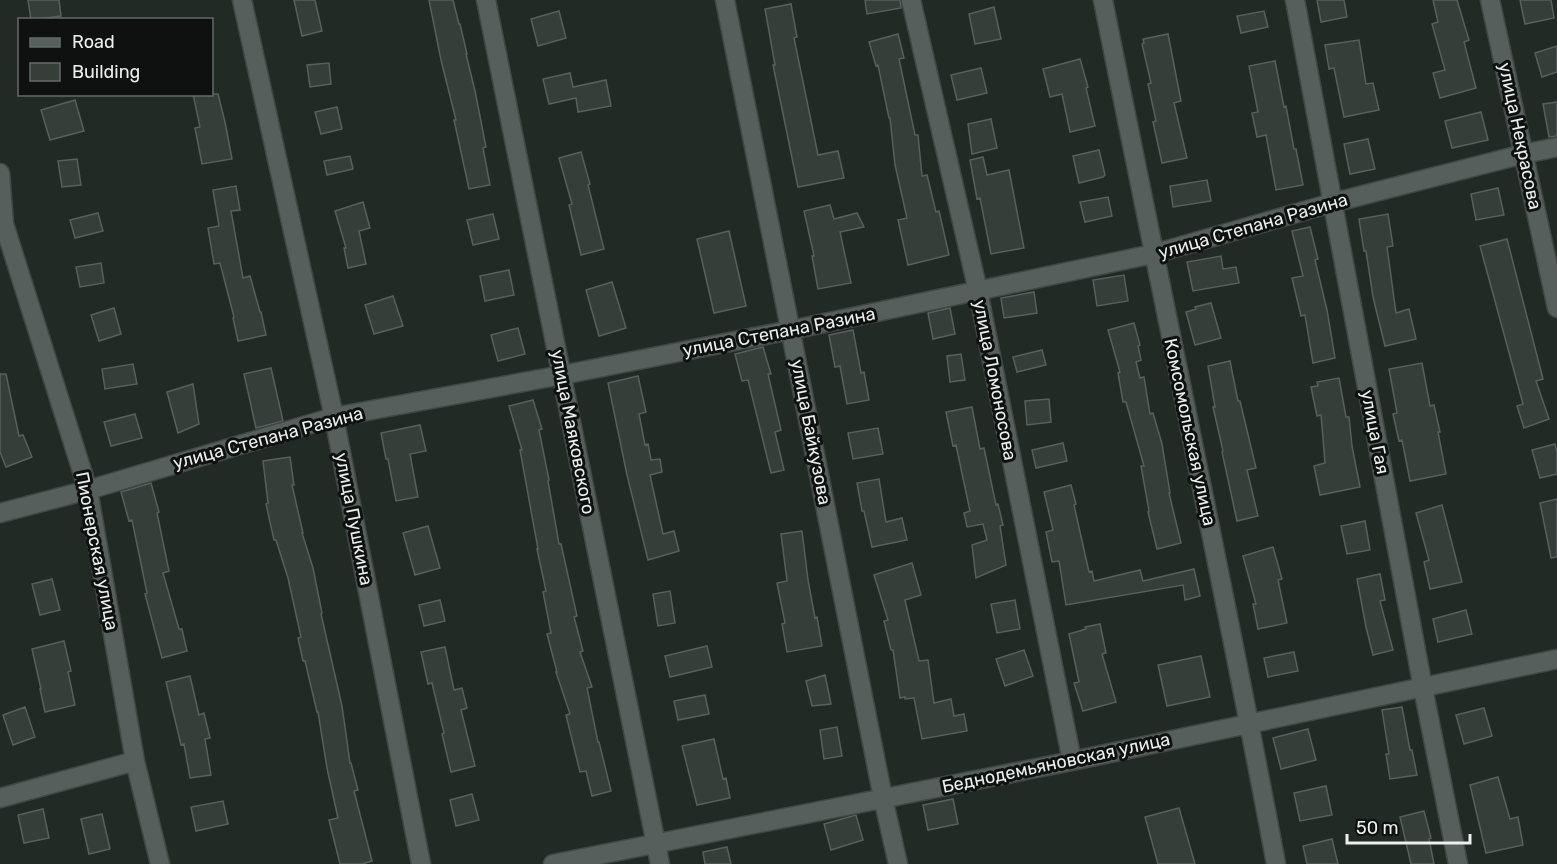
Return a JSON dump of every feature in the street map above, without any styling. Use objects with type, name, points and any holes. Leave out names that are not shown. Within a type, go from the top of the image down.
[{"type":"street","name":"улица Пушкина","points":[[242,0],[334,417],[421,864]]},
{"type":"street","name":"улица Маяковского","points":[[486,0],[660,864]]},
{"type":"street","name":"улица Байкузова","points":[[725,0],[898,864]]},
{"type":"street","name":"улица Ломоносова","points":[[911,0],[978,291],[1072,761]]},
{"type":"street","name":"Комсомольская улица","points":[[1103,0],[1250,723],[1276,864]]},
{"type":"street","name":"улица Гая","points":[[1295,0],[1458,864]]},
{"type":"street","name":"улица Некрасова","points":[[1490,0],[1557,308]]},
{"type":"street","name":"улица Степана Разина","points":[[0,513],[88,490],[334,417],[791,330],[1153,254],[1332,203],[1557,147]]},
{"type":"street","name":"Пионерская улица","points":[[0,173],[2,224],[88,490],[135,761],[160,864]]},
{"type":"street","name":"Беднодемьяновская улица","points":[[553,864],[1072,761],[1557,659]]},
{"type":"street","points":[[0,798],[135,761]]},
{"type":"building","points":[[28,0],[59,0],[61,16],[31,18]]},
{"type":"building","points":[[294,0],[315,0],[322,31],[302,36]]},
{"type":"building","points":[[429,0],[453,0],[475,91],[486,147],[483,148],[490,185],[469,189]]},
{"type":"building","points":[[865,0],[900,0],[901,8],[867,14]]},
{"type":"building","points":[[1317,0],[1344,0],[1347,17],[1321,22]]},
{"type":"building","points":[[1433,0],[1457,0],[1469,40],[1464,42],[1476,88],[1440,98],[1433,73],[1445,70],[1432,24],[1438,22]]},
{"type":"building","points":[[1520,0],[1551,0],[1554,18],[1525,24]]},
{"type":"building","points":[[791,4],[797,37],[794,38],[818,155],[838,151],[844,178],[798,187],[773,65],[775,65],[765,9]]},
{"type":"building","points":[[994,7],[1001,39],[975,44],[969,14]]},
{"type":"building","points":[[559,11],[566,38],[538,46],[531,19]]},
{"type":"building","points":[[1264,11],[1268,27],[1241,33],[1237,16]]},
{"type":"building","points":[[898,34],[904,58],[899,59],[915,135],[918,135],[922,176],[927,175],[936,212],[939,211],[949,255],[908,265],[898,220],[907,218],[895,165],[890,118],[878,65],[876,66],[869,42]]},
{"type":"building","points":[[1168,34],[1181,101],[1174,103],[1187,158],[1162,163],[1153,122],[1156,121],[1148,84],[1151,83],[1142,44],[1143,39]]},
{"type":"building","points":[[1359,40],[1366,84],[1373,83],[1379,110],[1344,117],[1334,68],[1329,69],[1325,45]]},
{"type":"building","points":[[1557,46],[1557,72],[1542,77],[1535,53]]},
{"type":"building","points":[[1080,59],[1095,126],[1070,132],[1062,94],[1050,97],[1043,69]]},
{"type":"building","points":[[1275,61],[1303,185],[1276,190],[1266,135],[1257,137],[1252,113],[1258,112],[1249,66]]},
{"type":"building","points":[[329,63],[331,84],[310,87],[307,65]]},
{"type":"building","points":[[981,68],[987,93],[957,100],[951,75]]},
{"type":"building","points":[[570,73],[573,87],[606,80],[611,106],[578,112],[576,98],[549,104],[543,79]]},
{"type":"building","points":[[218,94],[232,159],[202,164],[195,128],[200,127],[193,96]]},
{"type":"building","points":[[75,100],[84,131],[50,140],[41,110]]},
{"type":"building","points":[[1557,102],[1557,136],[1549,137],[1543,104]]},
{"type":"building","points":[[337,107],[342,129],[321,134],[315,112]]},
{"type":"building","points":[[1481,112],[1488,140],[1452,148],[1445,121]]},
{"type":"building","points":[[991,119],[997,148],[972,154],[968,124]]},
{"type":"building","points":[[1368,139],[1375,169],[1350,174],[1344,144]]},
{"type":"building","points":[[1099,150],[1105,175],[1079,183],[1073,156]]},
{"type":"building","points":[[581,152],[604,249],[581,255],[569,205],[572,204],[559,158]]},
{"type":"building","points":[[350,156],[353,169],[327,175],[324,161]]},
{"type":"building","points":[[983,157],[987,175],[1009,170],[1024,248],[991,254],[970,160]]},
{"type":"building","points":[[77,159],[81,185],[62,187],[58,161]]},
{"type":"building","points":[[1207,180],[1211,201],[1173,207],[1170,186]]},
{"type":"building","points":[[236,186],[240,210],[231,211],[243,278],[250,276],[266,335],[238,341],[220,263],[214,264],[208,228],[219,226],[213,190]]},
{"type":"building","points":[[1498,188],[1504,215],[1476,220],[1471,194]]},
{"type":"building","points":[[1108,197],[1112,216],[1085,222],[1080,202]]},
{"type":"building","points":[[363,202],[370,228],[359,231],[366,264],[348,268],[344,248],[346,248],[335,211]]},
{"type":"building","points":[[830,205],[834,219],[857,213],[864,227],[840,232],[851,283],[818,289],[812,256],[814,256],[804,211]]},
{"type":"building","points":[[98,213],[103,231],[75,238],[70,220]]},
{"type":"building","points":[[493,214],[499,239],[473,245],[467,220]]},
{"type":"building","points":[[1388,214],[1393,246],[1387,247],[1396,313],[1409,309],[1416,339],[1385,346],[1373,297],[1359,219]]},
{"type":"building","points":[[1310,227],[1318,259],[1315,260],[1335,358],[1313,363],[1305,315],[1301,316],[1292,278],[1303,276],[1292,231]]},
{"type":"building","points":[[729,231],[746,306],[714,313],[697,239]]},
{"type":"building","points":[[1507,239],[1543,379],[1536,381],[1549,419],[1524,428],[1517,406],[1523,404],[1480,246]]},
{"type":"building","points":[[1221,256],[1223,269],[1236,267],[1239,283],[1193,291],[1187,262]]},
{"type":"building","points":[[101,263],[104,283],[80,287],[76,267]]},
{"type":"building","points":[[509,270],[514,295],[485,301],[480,276]]},
{"type":"building","points":[[1124,275],[1128,301],[1097,306],[1093,280]]},
{"type":"building","points":[[612,282],[626,328],[599,336],[586,290]]},
{"type":"building","points":[[1034,292],[1037,313],[1004,318],[1001,298]]},
{"type":"building","points":[[393,296],[403,326],[374,334],[365,305]]},
{"type":"building","points":[[1211,303],[1221,338],[1195,345],[1186,312]]},
{"type":"building","points":[[114,308],[121,334],[99,341],[91,315]]},
{"type":"building","points":[[950,308],[955,334],[933,339],[928,313]]},
{"type":"building","points":[[1134,323],[1140,345],[1138,346],[1141,360],[1136,362],[1140,378],[1144,377],[1150,414],[1153,413],[1162,444],[1169,493],[1181,543],[1157,549],[1148,512],[1141,466],[1144,466],[1126,402],[1123,402],[1118,373],[1120,372],[1108,330]]},
{"type":"building","points":[[518,328],[525,354],[498,361],[491,335]]},
{"type":"building","points":[[853,330],[869,400],[847,404],[840,366],[835,367],[829,335]]},
{"type":"building","points":[[763,347],[771,374],[768,374],[781,430],[775,432],[784,470],[771,473],[748,380],[742,381],[735,354]]},
{"type":"building","points":[[1042,350],[1046,365],[1017,372],[1013,357]]},
{"type":"building","points":[[961,354],[965,380],[950,382],[947,356]]},
{"type":"building","points":[[1230,361],[1256,468],[1247,470],[1258,516],[1237,521],[1213,407],[1215,407],[1208,366]]},
{"type":"building","points":[[1422,363],[1430,406],[1434,405],[1440,432],[1438,432],[1446,474],[1410,481],[1402,440],[1399,441],[1393,414],[1397,413],[1389,369]]},
{"type":"building","points":[[133,364],[137,384],[105,389],[102,369]]},
{"type":"building","points":[[271,368],[283,421],[256,428],[244,374]]},
{"type":"building","points":[[0,374],[6,374],[19,436],[23,435],[32,457],[6,467],[0,452]]},
{"type":"building","points":[[638,376],[646,412],[639,414],[645,445],[648,444],[651,460],[660,459],[662,472],[650,475],[663,534],[674,531],[679,551],[648,560],[608,383]]},
{"type":"building","points":[[1339,378],[1346,417],[1349,417],[1360,487],[1320,495],[1314,466],[1325,463],[1321,415],[1317,416],[1311,387],[1318,386],[1317,382]]},
{"type":"building","points":[[193,384],[199,424],[178,433],[167,392]]},
{"type":"building","points":[[1049,399],[1051,422],[1027,425],[1025,401]]},
{"type":"building","points":[[533,400],[542,429],[539,430],[559,544],[561,544],[577,616],[574,617],[583,651],[580,652],[592,687],[587,688],[611,791],[592,796],[586,771],[580,772],[566,715],[570,714],[556,672],[547,634],[551,633],[543,592],[546,591],[520,450],[522,450],[509,406]]},
{"type":"building","points":[[972,407],[980,449],[984,448],[996,505],[998,504],[1003,525],[1000,526],[1006,565],[976,578],[972,545],[987,540],[983,524],[967,527],[964,513],[970,511],[956,445],[953,446],[946,412]]},
{"type":"building","points":[[135,414],[142,438],[111,446],[104,422]]},
{"type":"building","points":[[420,425],[426,451],[410,454],[418,497],[396,501],[381,433]]},
{"type":"building","points":[[878,428],[883,454],[853,459],[848,433]]},
{"type":"building","points":[[1063,443],[1067,461],[1036,468],[1032,450]]},
{"type":"building","points":[[1555,444],[1557,474],[1540,478],[1532,450]]},
{"type":"building","points":[[290,457],[294,485],[292,485],[302,533],[313,568],[342,706],[350,763],[358,790],[354,791],[372,861],[362,864],[340,864],[329,820],[338,818],[318,712],[305,661],[303,661],[298,638],[301,637],[288,578],[276,540],[274,540],[266,504],[268,503],[263,461]]},
{"type":"building","points":[[879,479],[886,522],[902,518],[907,540],[872,547],[857,483]]},
{"type":"building","points":[[151,483],[159,512],[157,513],[169,571],[163,573],[187,651],[162,658],[145,594],[147,593],[132,520],[129,521],[121,492]]},
{"type":"building","points":[[1071,485],[1089,572],[1092,571],[1094,581],[1140,570],[1143,581],[1194,569],[1200,596],[1185,600],[1183,585],[1066,605],[1059,561],[1052,562],[1046,532],[1053,530],[1044,492]]},
{"type":"building","points":[[1557,499],[1557,557],[1551,558],[1540,503]]},
{"type":"building","points":[[1442,505],[1462,582],[1430,589],[1424,562],[1429,560],[1416,513]]},
{"type":"building","points":[[1365,521],[1370,550],[1347,554],[1341,526]]},
{"type":"building","points":[[428,526],[440,568],[415,575],[403,533]]},
{"type":"building","points":[[802,531],[808,580],[822,646],[787,652],[782,624],[785,623],[777,583],[787,581],[781,534]]},
{"type":"building","points":[[1273,547],[1282,579],[1278,580],[1287,623],[1258,629],[1253,604],[1256,604],[1243,556]]},
{"type":"building","points":[[912,563],[921,595],[905,600],[919,661],[928,660],[934,703],[951,699],[954,716],[964,714],[967,731],[922,739],[914,698],[900,698],[893,650],[891,650],[884,621],[888,620],[874,575]]},
{"type":"building","points":[[1380,574],[1385,600],[1380,601],[1393,650],[1373,655],[1357,579]]},
{"type":"building","points":[[52,579],[60,610],[40,615],[32,584]]},
{"type":"building","points":[[670,591],[675,623],[658,626],[653,594]]},
{"type":"building","points":[[440,600],[445,621],[424,626],[419,605]]},
{"type":"building","points":[[1015,600],[1020,629],[997,633],[991,604]]},
{"type":"building","points":[[1466,610],[1472,634],[1438,642],[1433,619]]},
{"type":"building","points":[[1100,624],[1106,653],[1102,654],[1116,702],[1083,711],[1074,683],[1079,682],[1069,634]]},
{"type":"building","points":[[64,641],[71,671],[68,672],[75,705],[45,712],[32,649]]},
{"type":"building","points":[[707,646],[712,667],[670,677],[665,656]]},
{"type":"building","points":[[445,647],[454,690],[462,688],[467,708],[461,710],[475,766],[451,772],[432,683],[428,684],[421,652]]},
{"type":"building","points":[[1024,650],[1033,676],[1005,686],[996,659]]},
{"type":"building","points":[[1294,652],[1298,671],[1268,677],[1264,658]]},
{"type":"building","points":[[1201,656],[1210,697],[1167,706],[1158,665]]},
{"type":"building","points":[[825,675],[831,704],[812,706],[806,681]]},
{"type":"building","points":[[190,676],[199,715],[204,713],[210,738],[205,739],[211,775],[190,778],[184,744],[181,745],[166,682]]},
{"type":"building","points":[[705,695],[709,714],[678,720],[674,701]]},
{"type":"building","points":[[25,707],[35,737],[13,745],[3,715]]},
{"type":"building","points":[[1402,707],[1417,775],[1390,779],[1386,754],[1389,754],[1382,710]]},
{"type":"building","points":[[1484,708],[1492,736],[1464,744],[1456,715]]},
{"type":"building","points":[[837,727],[842,756],[824,759],[820,730]]},
{"type":"building","points":[[1308,729],[1316,760],[1281,769],[1273,738]]},
{"type":"building","points":[[714,739],[730,798],[697,805],[682,746]]},
{"type":"building","points":[[1498,777],[1510,819],[1518,817],[1523,845],[1486,853],[1470,785]]},
{"type":"building","points":[[1326,786],[1332,815],[1300,821],[1294,793]]},
{"type":"building","points":[[472,794],[479,820],[456,826],[450,800]]},
{"type":"building","points":[[953,799],[958,824],[928,830],[923,805]]},
{"type":"building","points":[[223,801],[228,824],[196,831],[191,807]]},
{"type":"building","points":[[1179,808],[1195,864],[1158,864],[1145,817]]},
{"type":"building","points":[[43,809],[49,838],[24,843],[18,815]]},
{"type":"building","points":[[1424,811],[1431,838],[1429,839],[1434,864],[1411,864],[1400,817]]},
{"type":"building","points":[[102,814],[110,849],[89,854],[81,819]]},
{"type":"building","points":[[856,815],[863,840],[831,850],[824,824]]},
{"type":"building","points":[[1332,839],[1338,864],[1307,864],[1303,846]]},
{"type":"building","points":[[727,847],[731,864],[705,864],[703,852]]}]
